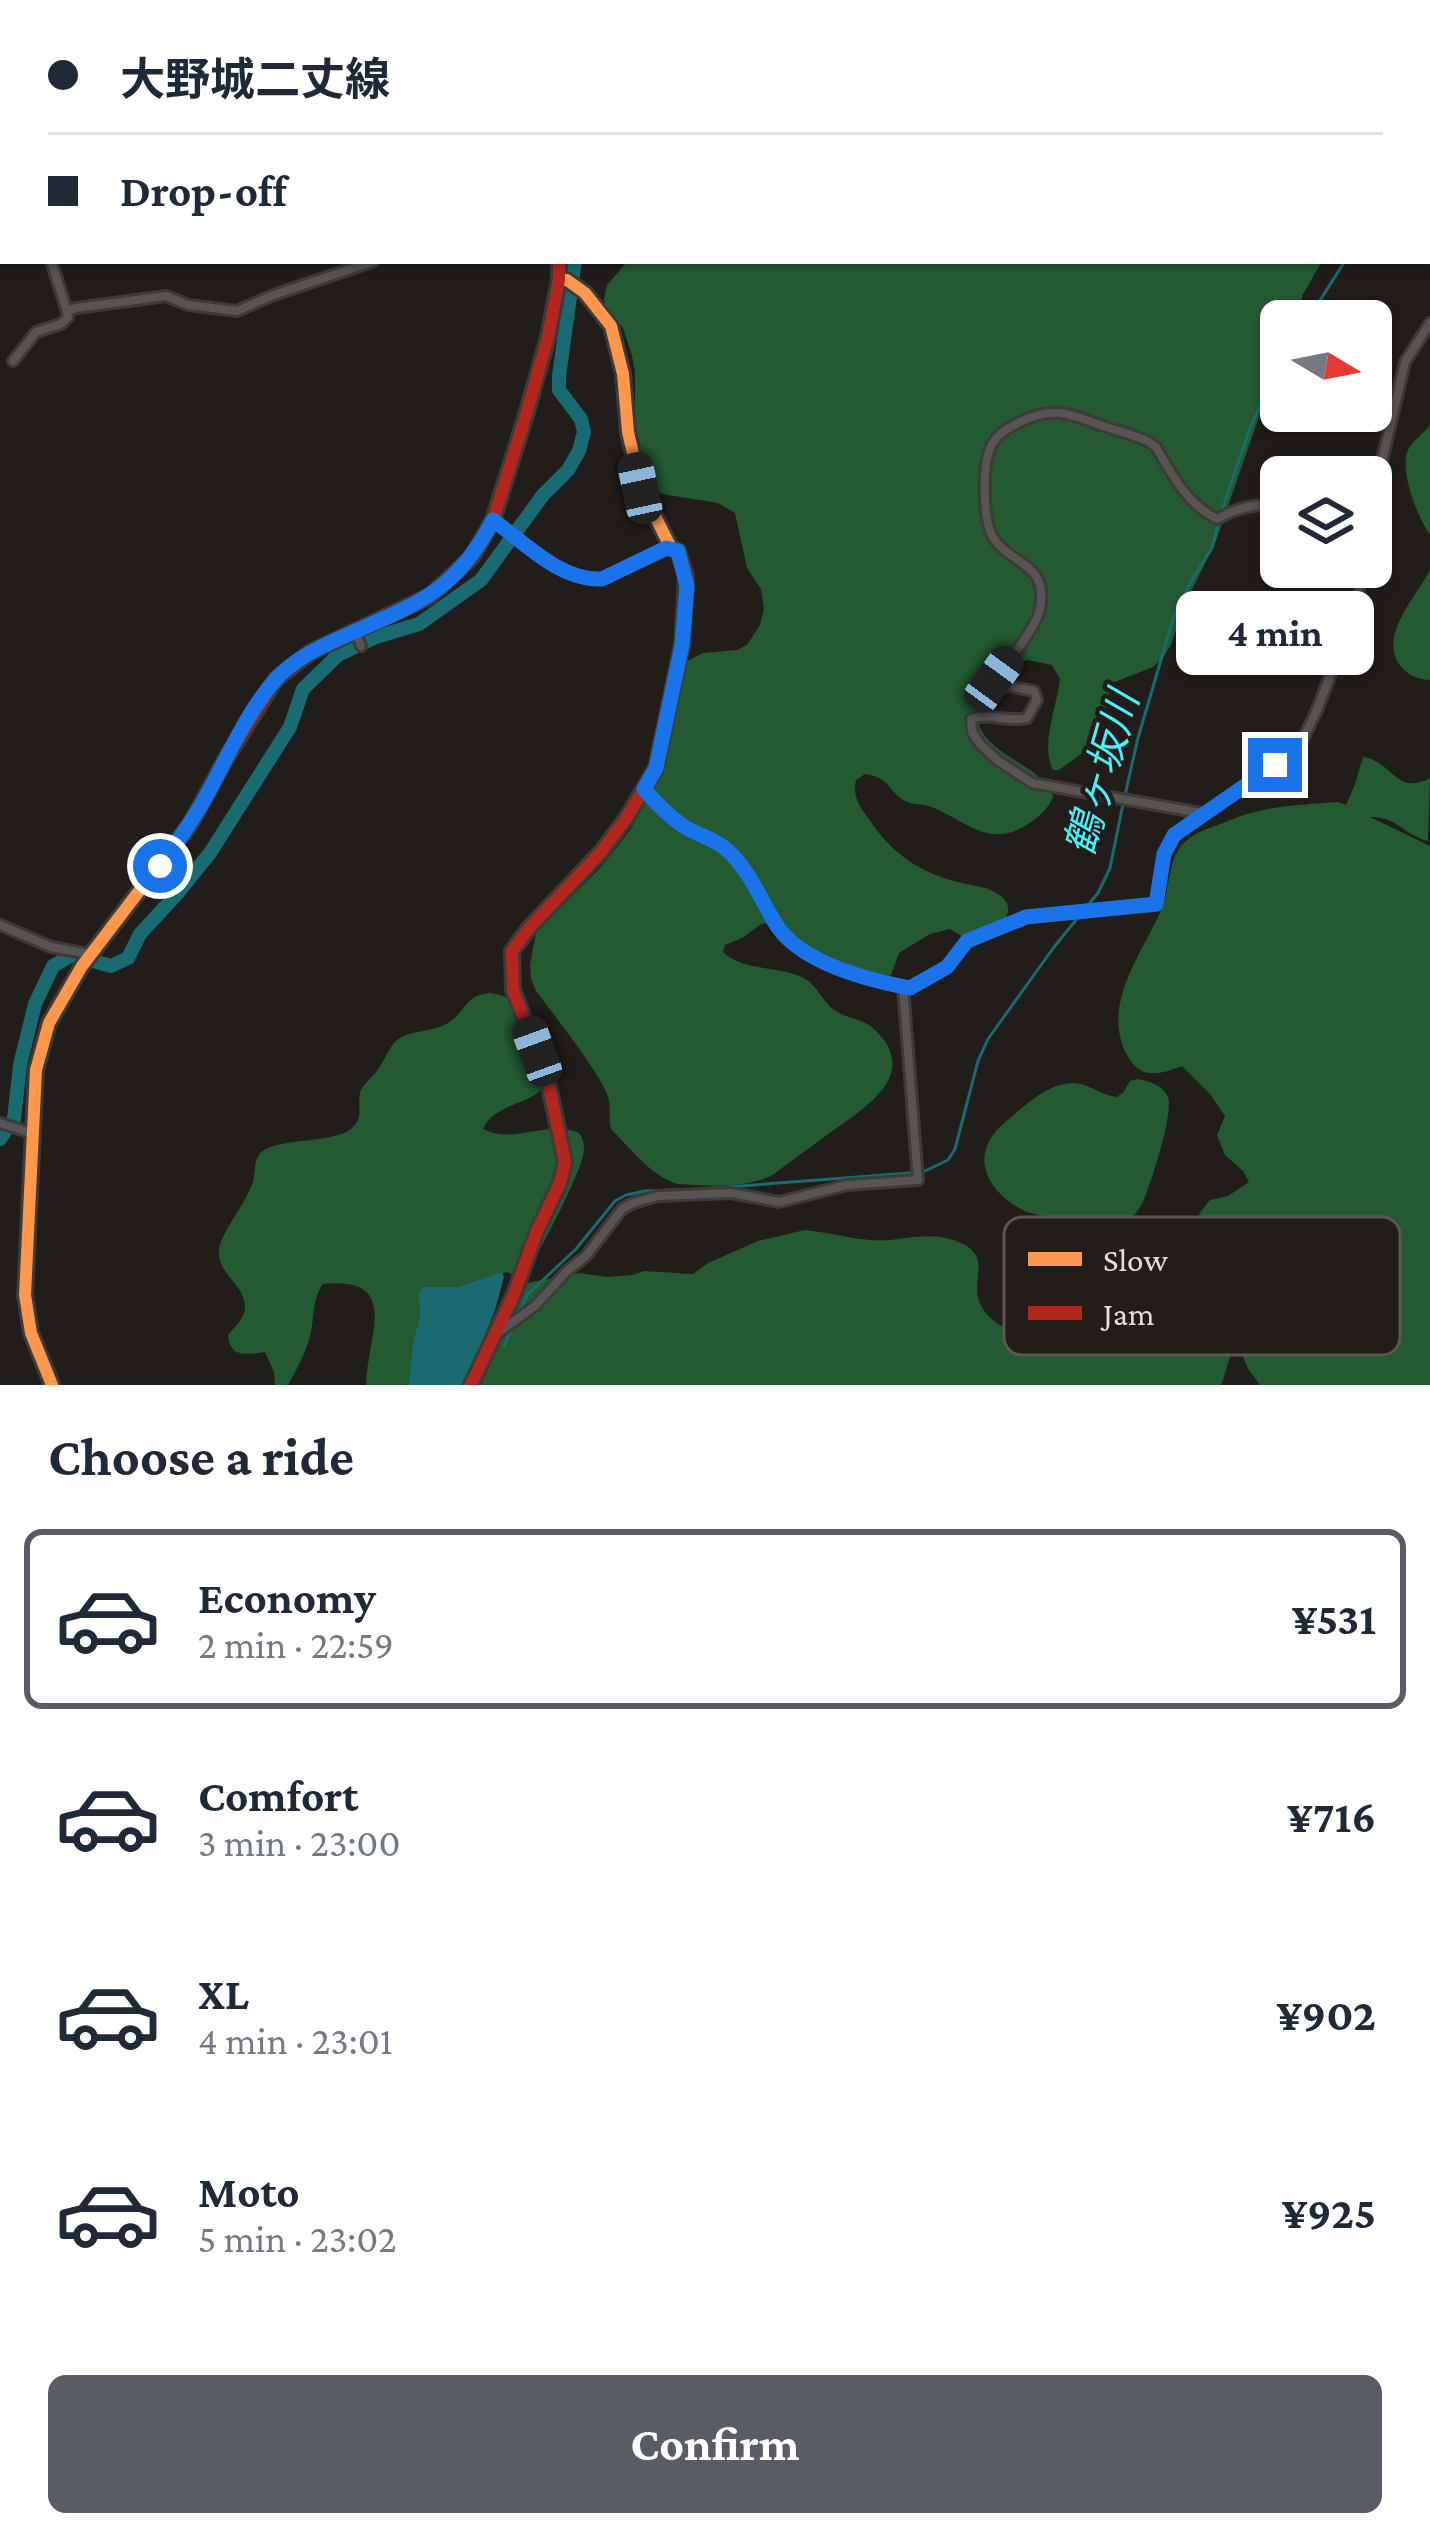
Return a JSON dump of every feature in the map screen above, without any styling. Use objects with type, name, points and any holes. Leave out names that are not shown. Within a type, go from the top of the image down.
[{"type":"main road","points":[[471,1385],[514,1294],[565,1162],[548,1077],[513,990],[512,951],[602,853],[656,768],[682,645],[686,576],[678,551],[670,548],[640,488],[611,326],[567,282],[560,264]]},
{"type":"main road","points":[[50,1384],[26,1314],[24,1131],[42,1044],[59,1002],[191,823],[276,679],[310,652],[358,639],[418,604],[472,557],[493,520],[567,282]]},
{"type":"street","points":[[13,361],[35,332],[68,317],[52,264]]},
{"type":"street","points":[[67,311],[166,296],[188,305],[238,311],[365,264]]},
{"type":"street","points":[[1383,456],[1405,362],[1430,323]]},
{"type":"street","points":[[1202,814],[1033,783],[997,760],[972,732],[971,719],[980,715],[1021,720],[1037,700],[1034,691],[994,679],[1040,607],[1034,572],[991,535],[985,472],[989,450],[1005,429],[1030,416],[1076,415],[1156,447],[1186,496],[1217,519],[1260,505]]},
{"type":"street","points":[[493,520],[558,568],[590,580],[670,548]]},
{"type":"street","points":[[644,789],[683,826],[728,850],[792,944],[829,964],[910,988],[947,967],[967,941],[1026,917],[1156,904],[1169,841],[1301,742],[1318,710],[1360,588]]},
{"type":"street","points":[[0,925],[86,960]]},
{"type":"street","points":[[494,1335],[535,1306],[633,1202],[658,1196],[731,1193],[779,1202],[847,1185],[918,1180],[903,987]]},
{"type":"street","points":[[3,1123],[24,1131]]},
{"type":"green space","points":[[625,264],[1320,264],[1302,300],[1260,300],[1260,414],[1216,541],[1164,656],[1153,667],[1112,683],[1096,743],[1059,770],[1053,770],[1048,749],[1060,679],[1052,665],[1028,660],[1007,665],[996,696],[976,708],[986,737],[1047,785],[1053,797],[1043,812],[1014,831],[989,833],[931,807],[906,802],[879,778],[865,774],[856,780],[861,807],[900,854],[935,874],[990,890],[1005,900],[1007,914],[999,927],[979,942],[950,929],[930,934],[899,953],[891,975],[882,977],[822,959],[776,922],[761,924],[725,945],[723,952],[740,962],[807,980],[834,1010],[875,1030],[892,1060],[884,1087],[861,1110],[774,1174],[740,1184],[677,1184],[641,1161],[611,1129],[605,1090],[531,979],[536,932],[601,867],[630,830],[651,792],[669,746],[671,711],[683,663],[703,653],[747,645],[764,609],[761,589],[747,568],[735,513],[718,503],[662,494],[649,483],[635,424],[632,356],[623,328],[604,299],[607,285]]},
{"type":"green space","points":[[1430,425],[1430,535],[1407,479],[1406,456]]},
{"type":"green space","points":[[1430,570],[1430,680],[1415,677],[1397,661],[1394,638]]},
{"type":"green space","points":[[1363,757],[1401,781],[1430,778],[1428,841],[1387,819],[1370,817],[1430,846],[1430,1385],[1260,1385],[1242,1355],[1400,1355],[1400,1217],[1200,1217],[1210,1200],[1228,1196],[1249,1182],[1225,1155],[1217,1135],[1225,1116],[1210,1094],[1182,1066],[1151,1073],[1132,1063],[1120,1036],[1121,998],[1162,908],[1176,854],[1187,840],[1246,814],[1296,805],[1346,805]]},
{"type":"green space","points":[[491,993],[527,1010],[552,1062],[544,1088],[500,1111],[483,1129],[506,1134],[567,1129],[579,1133],[583,1143],[576,1175],[540,1248],[526,1272],[506,1272],[494,1278],[413,1385],[366,1385],[374,1329],[372,1300],[348,1284],[323,1284],[300,1363],[288,1385],[275,1385],[265,1352],[241,1353],[229,1343],[228,1335],[243,1316],[244,1302],[224,1270],[219,1251],[253,1182],[257,1158],[277,1145],[345,1133],[359,1115],[361,1090],[396,1041],[448,1023],[471,1000]]},
{"type":"green space","points":[[1130,1081],[1151,1082],[1163,1089],[1169,1105],[1146,1195],[1132,1217],[1032,1214],[990,1181],[984,1160],[991,1138],[1030,1102],[1050,1089],[1073,1083],[1116,1097]]},
{"type":"green space","points":[[805,1230],[870,1240],[926,1236],[961,1243],[977,1258],[978,1298],[983,1309],[1004,1327],[1004,1355],[1230,1357],[1221,1385],[481,1385],[527,1283],[579,1273],[607,1277],[644,1271],[693,1274],[758,1241]]},
{"type":"water","points":[[502,1272],[495,1310],[465,1385],[409,1385],[423,1287],[458,1287]]},
{"type":"waterway","points":[[0,1139],[14,1119],[20,1065],[35,1004],[53,966],[72,955],[111,966],[128,958],[140,934],[210,853],[290,727],[303,689],[338,655],[419,624],[481,580],[543,495],[568,470],[584,432],[581,419],[559,390],[575,264]]},
{"type":"waterway","name":"鶴ヶ坂川","points":[[1320,300],[1343,264]]},
{"type":"waterway","name":"鶴ヶ坂川","points":[[1221,513],[1260,407]]},
{"type":"waterway","name":"鶴ヶ坂川","points":[[1125,795],[1173,619],[1212,548],[1219,522]]},
{"type":"waterway","name":"鶴ヶ坂川","points":[[520,1311],[527,1295],[626,1195],[923,1172],[948,1160],[988,1039],[1098,893],[1110,868],[1123,804]]},
{"type":"waterway","name":"鶴ヶ坂川","points":[[504,1346],[513,1326]]},
{"type":"traffic: slow","points":[[559,280],[585,293],[611,326],[641,488],[671,548]]},
{"type":"traffic: slow","points":[[52,1385],[31,1333],[25,1295],[36,1070],[49,1023],[82,966],[191,823],[225,760]]},
{"type":"traffic: jam","points":[[225,760],[276,679],[311,652],[430,596],[472,557],[493,520],[526,415],[548,337],[559,264]]},
{"type":"traffic: jam","points":[[471,1385],[514,1294],[565,1162],[547,1077],[513,990],[512,951],[601,852],[656,768],[682,645],[686,576],[678,551],[671,548]]},
{"type":"route","points":[[160,866],[191,823],[276,679],[310,652],[418,604],[442,587],[472,557],[493,520],[558,568],[590,580],[602,579],[666,548],[678,551],[687,586],[682,645],[656,768],[644,789],[683,826],[728,850],[792,944],[829,964],[910,988],[947,967],[967,941],[1026,917],[1156,904],[1164,854],[1174,835],[1275,765]]}]
